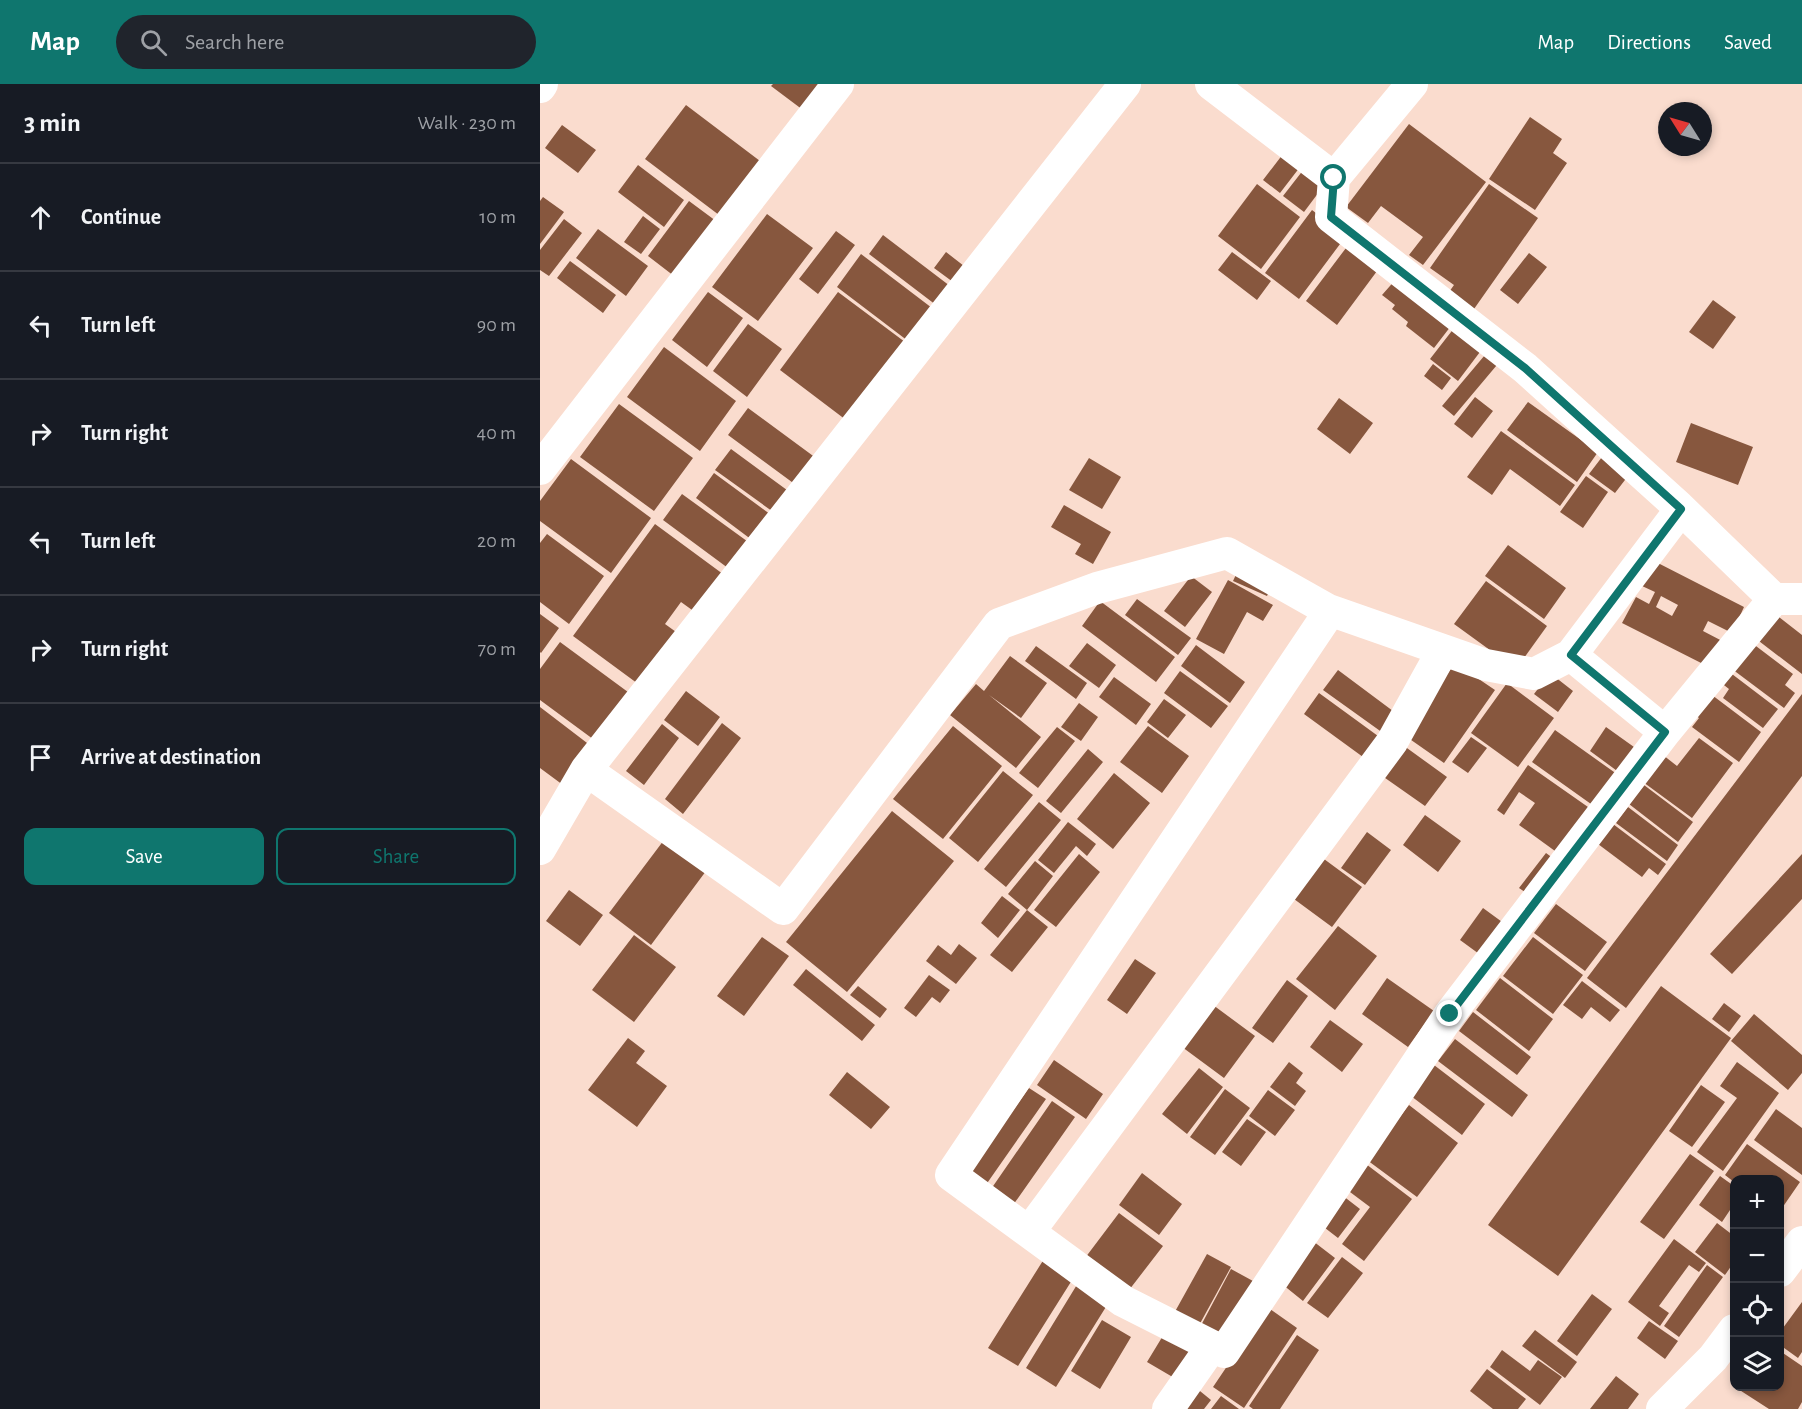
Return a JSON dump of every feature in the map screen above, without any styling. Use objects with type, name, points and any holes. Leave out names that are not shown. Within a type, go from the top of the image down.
[{"type":"street","points":[[540,469],[838,84]]},
{"type":"street","points":[[540,849],[586,770],[1125,84]]},
{"type":"street","points":[[1211,84],[1334,178]]},
{"type":"street","points":[[1326,609],[1330,611],[951,1175],[1123,1301],[1224,1352],[1450,1014],[1665,732],[1788,599],[1681,509],[1525,368],[1331,217],[1334,178],[1412,84]]},
{"type":"street","points":[[586,770],[783,909],[999,624],[1097,588],[1227,553],[1326,609],[1486,665],[1534,674],[1571,655],[1681,509]]},
{"type":"street","points":[[1029,1232],[1392,742],[1443,650]]},
{"type":"street","points":[[1571,655],[1665,732]]},
{"type":"street","points":[[1784,1265],[1802,1242]]},
{"type":"street","points":[[1662,1409],[1713,1358],[1730,1335]]},
{"type":"street","points":[[1168,1409],[1212,1346]]},
{"type":"building","points":[[773,84],[823,84],[803,110],[771,86]]},
{"type":"building","points":[[686,105],[760,161],[719,215],[645,159]]},
{"type":"building","points":[[1530,117],[1562,139],[1553,153],[1567,163],[1535,210],[1489,179]]},
{"type":"building","points":[[1409,124],[1486,182],[1423,265],[1409,255],[1423,237],[1381,206],[1368,223],[1346,207]]},
{"type":"building","points":[[562,125],[596,150],[578,173],[545,148]]},
{"type":"building","points":[[1283,154],[1300,167],[1280,193],[1263,180]]},
{"type":"building","points":[[638,165],[684,200],[664,227],[618,192]]},
{"type":"building","points":[[1304,169],[1325,184],[1304,212],[1283,196]]},
{"type":"building","points":[[1257,184],[1300,217],[1261,269],[1218,236]]},
{"type":"building","points":[[1489,184],[1538,218],[1474,309],[1449,292],[1454,285],[1430,268]]},
{"type":"building","points":[[543,197],[564,212],[540,244],[540,201]]},
{"type":"building","points":[[689,201],[716,221],[674,276],[648,256]]},
{"type":"building","points":[[1312,210],[1346,236],[1299,299],[1265,273]]},
{"type":"building","points":[[767,214],[813,248],[758,321],[712,287]]},
{"type":"building","points":[[643,216],[660,229],[641,254],[624,242]]},
{"type":"building","points":[[564,219],[582,233],[549,276],[540,270],[540,250]]},
{"type":"building","points":[[598,229],[648,266],[626,296],[576,258]]},
{"type":"building","points":[[836,231],[855,245],[818,294],[799,279]]},
{"type":"building","points":[[883,235],[950,286],[936,305],[869,254]]},
{"type":"building","points":[[1352,240],[1383,263],[1337,325],[1306,301]]},
{"type":"building","points":[[946,252],[964,266],[953,282],[934,268]]},
{"type":"building","points":[[1232,252],[1271,281],[1257,300],[1218,270]]},
{"type":"building","points":[[1529,253],[1547,267],[1518,304],[1500,290]]},
{"type":"building","points":[[861,254],[932,308],[908,341],[837,287]]},
{"type":"building","points":[[570,261],[616,295],[603,313],[557,278]]},
{"type":"building","points":[[1397,278],[1454,322],[1434,348],[1406,326],[1408,322],[1392,309],[1395,305],[1382,295]]},
{"type":"building","points":[[708,292],[743,318],[707,367],[672,340]]},
{"type":"building","points":[[838,292],[909,345],[850,423],[780,370]]},
{"type":"building","points":[[1713,300],[1736,317],[1713,349],[1689,332]]},
{"type":"building","points":[[1458,323],[1486,344],[1458,381],[1430,359]]},
{"type":"building","points":[[748,324],[782,349],[747,397],[713,371]]},
{"type":"building","points":[[664,347],[736,401],[700,451],[627,397]]},
{"type":"building","points":[[1490,349],[1502,359],[1454,416],[1442,406]]},
{"type":"building","points":[[1433,364],[1451,378],[1442,390],[1424,376]]},
{"type":"building","points":[[1475,397],[1493,411],[1472,438],[1454,424]]},
{"type":"building","points":[[1339,398],[1373,423],[1350,454],[1317,429]]},
{"type":"building","points":[[1528,402],[1598,452],[1577,482],[1507,430]]},
{"type":"building","points":[[619,404],[693,458],[654,511],[580,457]]},
{"type":"building","points":[[748,408],[820,461],[800,488],[728,435]]},
{"type":"building","points":[[1691,423],[1753,447],[1738,485],[1676,462]]},
{"type":"building","points":[[1501,431],[1575,485],[1560,506],[1510,469],[1492,495],[1467,477]]},
{"type":"building","points":[[731,449],[791,493],[776,514],[715,470]]},
{"type":"building","points":[[1602,457],[1628,476],[1615,493],[1589,474]]},
{"type":"building","points":[[1089,458],[1121,477],[1102,509],[1069,490]]},
{"type":"building","points":[[571,459],[651,518],[611,573],[540,521],[540,501]]},
{"type":"building","points":[[714,473],[778,520],[760,546],[696,498]]},
{"type":"building","points":[[1586,476],[1608,492],[1583,528],[1560,512]]},
{"type":"building","points":[[682,494],[751,544],[732,571],[663,520]]},
{"type":"building","points":[[1064,505],[1111,532],[1093,564],[1075,554],[1081,544],[1051,527]]},
{"type":"building","points":[[655,524],[727,577],[699,615],[681,602],[665,624],[683,637],[645,689],[573,636]]},
{"type":"building","points":[[547,534],[604,576],[569,624],[540,602],[540,543]]},
{"type":"building","points":[[1508,545],[1566,588],[1544,619],[1485,576]]},
{"type":"building","points":[[1654,561],[1744,607],[1732,633],[1708,621],[1703,631],[1726,643],[1713,669],[1622,623],[1636,597],[1649,604],[1655,592],[1642,586]],"holes":[[[1661,596],[1678,605],[1672,616],[1656,607]]]},
{"type":"building","points":[[1240,566],[1274,581],[1267,596],[1233,581]]},
{"type":"building","points":[[1191,576],[1212,592],[1185,627],[1164,611]]},
{"type":"building","points":[[1228,580],[1273,605],[1263,621],[1247,612],[1224,654],[1196,639]]},
{"type":"building","points":[[1486,581],[1547,626],[1516,669],[1454,624]]},
{"type":"building","points":[[1137,599],[1191,638],[1178,655],[1125,615]]},
{"type":"building","points":[[1100,601],[1175,657],[1156,682],[1082,626]]},
{"type":"building","points":[[1774,613],[1802,635],[1802,674],[1755,638]]},
{"type":"building","points":[[540,614],[559,628],[541,653],[540,652]]},
{"type":"building","points":[[1748,640],[1793,674],[1785,685],[1795,693],[1784,708],[1728,666]]},
{"type":"building","points":[[560,642],[632,695],[597,742],[540,700],[540,669]]},
{"type":"building","points":[[1087,643],[1116,665],[1099,688],[1069,666]]},
{"type":"building","points":[[1196,645],[1245,682],[1230,703],[1181,666]]},
{"type":"building","points":[[1036,646],[1087,683],[1076,699],[1025,661]]},
{"type":"building","points":[[1010,656],[1047,683],[1021,718],[989,695],[1041,737],[1016,768],[950,715],[976,684],[984,691]]},
{"type":"building","points":[[1455,663],[1495,690],[1444,763],[1404,735]]},
{"type":"building","points":[[1338,670],[1397,714],[1383,733],[1323,690]]},
{"type":"building","points":[[1180,671],[1228,706],[1211,728],[1164,693]]},
{"type":"building","points":[[1728,671],[1778,709],[1763,728],[1723,698],[1729,689],[1720,682]]},
{"type":"building","points":[[1550,673],[1573,691],[1558,712],[1534,694]]},
{"type":"building","points":[[1114,677],[1151,704],[1136,725],[1099,697]]},
{"type":"building","points":[[1507,683],[1554,718],[1518,767],[1471,733]]},
{"type":"building","points":[[686,691],[720,717],[698,746],[664,720]]},
{"type":"building","points":[[1708,692],[1761,732],[1739,762],[1692,727],[1699,718],[1692,713]]},
{"type":"building","points":[[1319,693],[1378,736],[1363,757],[1304,714]]},
{"type":"building","points":[[1802,694],[1802,776],[1626,1008],[1587,978]]},
{"type":"building","points":[[1164,699],[1186,715],[1168,738],[1147,722]]},
{"type":"building","points":[[1079,703],[1098,717],[1081,741],[1061,727]]},
{"type":"building","points":[[540,707],[591,746],[563,785],[540,768]]},
{"type":"building","points":[[722,723],[741,738],[683,814],[665,799]]},
{"type":"building","points":[[662,724],[679,738],[644,785],[626,771]]},
{"type":"building","points":[[953,726],[1002,766],[943,839],[893,799]]},
{"type":"building","points":[[1148,726],[1189,756],[1162,793],[1120,762]]},
{"type":"building","points":[[1057,727],[1075,741],[1038,788],[1019,773]]},
{"type":"building","points":[[1606,727],[1641,752],[1624,776],[1590,751]]},
{"type":"building","points":[[1555,730],[1621,777],[1598,809],[1532,762]]},
{"type":"building","points":[[1471,737],[1487,748],[1468,773],[1452,762]]},
{"type":"building","points":[[1699,738],[1733,763],[1692,818],[1643,782],[1663,755],[1677,766]]},
{"type":"building","points":[[1400,743],[1447,777],[1425,806],[1378,773]]},
{"type":"building","points":[[1088,749],[1103,762],[1061,813],[1046,801]]},
{"type":"building","points":[[1528,765],[1598,814],[1566,859],[1519,825],[1535,803],[1519,792],[1504,815],[1497,810]]},
{"type":"building","points":[[1003,771],[1033,795],[978,862],[949,838]]},
{"type":"building","points":[[1114,773],[1150,803],[1113,849],[1077,819]]},
{"type":"building","points":[[1644,785],[1693,822],[1678,842],[1629,804]]},
{"type":"building","points":[[1039,802],[1061,820],[1006,887],[984,869]]},
{"type":"building","points":[[1628,807],[1678,845],[1667,861],[1616,823]]},
{"type":"building","points":[[892,811],[954,861],[847,992],[786,942]]},
{"type":"building","points":[[1425,815],[1461,841],[1438,872],[1403,845]]},
{"type":"building","points":[[1068,822],[1096,844],[1087,856],[1076,846],[1054,873],[1038,860]]},
{"type":"building","points":[[1613,824],[1666,864],[1658,875],[1649,868],[1642,877],[1598,844]]},
{"type":"building","points":[[1367,832],[1391,850],[1365,885],[1341,868]]},
{"type":"building","points":[[667,836],[709,867],[651,945],[609,913]]},
{"type":"building","points":[[1546,853],[1561,864],[1535,899],[1519,888]]},
{"type":"building","points":[[1079,854],[1100,872],[1056,927],[1034,910]]},
{"type":"building","points":[[1802,854],[1802,899],[1732,974],[1710,954]]},
{"type":"building","points":[[1324,859],[1362,887],[1332,927],[1294,899]]},
{"type":"building","points":[[1035,861],[1053,876],[1027,910],[1008,894]]},
{"type":"building","points":[[569,890],[603,915],[580,946],[546,921]]},
{"type":"building","points":[[1002,896],[1020,910],[998,938],[981,923]]},
{"type":"building","points":[[1556,904],[1607,942],[1585,971],[1534,933]]},
{"type":"building","points":[[1483,908],[1509,927],[1486,959],[1460,940]]},
{"type":"building","points":[[1027,910],[1048,927],[1012,972],[990,955]]},
{"type":"building","points":[[1338,926],[1377,956],[1335,1010],[1296,979]]},
{"type":"building","points":[[634,935],[676,967],[634,1022],[592,990]]},
{"type":"building","points":[[762,937],[789,956],[744,1016],[717,996]]},
{"type":"building","points":[[1533,937],[1583,975],[1553,1014],[1503,976]]},
{"type":"building","points":[[959,944],[977,958],[956,984],[926,961],[938,945],[951,955]]},
{"type":"building","points":[[1135,959],[1156,973],[1127,1014],[1107,1000]]},
{"type":"building","points":[[806,969],[875,1025],[862,1041],[793,985]]},
{"type":"building","points":[[929,975],[950,990],[940,1003],[932,997],[916,1017],[904,1008]]},
{"type":"building","points":[[1387,978],[1434,1011],[1408,1047],[1362,1014]]},
{"type":"building","points":[[1500,978],[1553,1019],[1529,1051],[1476,1010]]},
{"type":"building","points":[[1287,980],[1308,996],[1273,1043],[1252,1028]]},
{"type":"building","points":[[1582,981],[1620,1010],[1610,1022],[1591,1007],[1582,1019],[1563,1005]]},
{"type":"building","points":[[858,986],[887,1009],[880,1018],[850,995]]},
{"type":"building","points":[[1661,986],[1731,1038],[1558,1276],[1488,1225]]},
{"type":"building","points":[[1209,1002],[1255,1036],[1224,1078],[1178,1044]]},
{"type":"building","points":[[1724,1003],[1741,1016],[1729,1032],[1712,1019]]},
{"type":"building","points":[[1473,1012],[1531,1057],[1517,1075],[1459,1031]]},
{"type":"building","points":[[1754,1014],[1802,1055],[1802,1073],[1788,1090],[1731,1041]]},
{"type":"building","points":[[1330,1020],[1363,1044],[1342,1072],[1310,1047]]},
{"type":"building","points":[[628,1038],[645,1051],[636,1063],[667,1086],[637,1127],[588,1090]]},
{"type":"building","points":[[1455,1039],[1528,1095],[1512,1117],[1438,1061]]},
{"type":"building","points":[[1054,1060],[1103,1094],[1086,1119],[1037,1085]]},
{"type":"building","points":[[1289,1062],[1303,1073],[1296,1083],[1306,1091],[1295,1106],[1270,1087]]},
{"type":"building","points":[[1737,1062],[1779,1093],[1723,1171],[1697,1152],[1737,1098],[1720,1086]]},
{"type":"building","points":[[1434,1065],[1485,1104],[1462,1135],[1411,1096]]},
{"type":"building","points":[[1199,1068],[1223,1087],[1187,1134],[1162,1114]]},
{"type":"building","points":[[847,1072],[890,1107],[871,1129],[829,1095]]},
{"type":"building","points":[[1701,1085],[1725,1102],[1692,1147],[1669,1131]]},
{"type":"building","points":[[1029,1088],[1046,1099],[983,1189],[966,1177]]},
{"type":"building","points":[[1225,1089],[1250,1108],[1215,1155],[1190,1137]]},
{"type":"building","points":[[1268,1090],[1295,1110],[1275,1136],[1249,1116]]},
{"type":"building","points":[[1052,1101],[1075,1117],[1011,1208],[989,1192]]},
{"type":"building","points":[[1409,1105],[1458,1143],[1417,1197],[1367,1160]]},
{"type":"building","points":[[1776,1109],[1802,1128],[1802,1175],[1754,1140]]},
{"type":"building","points":[[1247,1119],[1266,1132],[1241,1166],[1222,1152]]},
{"type":"building","points":[[1747,1144],[1800,1182],[1784,1205],[1784,1175],[1730,1175],[1730,1179],[1725,1175]]},
{"type":"building","points":[[1690,1154],[1714,1171],[1664,1239],[1640,1222]]},
{"type":"building","points":[[1362,1161],[1412,1199],[1364,1261],[1342,1244],[1370,1207],[1342,1186]]},
{"type":"building","points":[[1142,1173],[1182,1204],[1159,1235],[1119,1205]]},
{"type":"building","points":[[1720,1176],[1730,1183],[1730,1210],[1722,1222],[1699,1205]]},
{"type":"building","points":[[1338,1192],[1360,1209],[1338,1238],[1316,1221]]},
{"type":"building","points":[[1119,1213],[1163,1246],[1126,1294],[1082,1262]]},
{"type":"building","points":[[1717,1223],[1730,1233],[1730,1268],[1725,1275],[1695,1252]]},
{"type":"building","points":[[1309,1238],[1335,1258],[1303,1301],[1277,1280]]},
{"type":"building","points":[[1674,1239],[1706,1263],[1699,1272],[1689,1265],[1659,1306],[1669,1313],[1660,1326],[1628,1302]]},
{"type":"building","points":[[1207,1254],[1231,1267],[1197,1329],[1172,1317]]},
{"type":"building","points":[[1342,1257],[1363,1273],[1328,1318],[1307,1303]]},
{"type":"building","points":[[1044,1259],[1074,1277],[1018,1366],[988,1348]]},
{"type":"building","points":[[1707,1265],[1723,1277],[1679,1337],[1664,1326]]},
{"type":"building","points":[[1231,1269],[1253,1281],[1221,1342],[1198,1331]]},
{"type":"building","points":[[1078,1283],[1109,1302],[1056,1387],[1026,1368]]},
{"type":"building","points":[[1592,1294],[1612,1309],[1577,1356],[1557,1341]]},
{"type":"building","points":[[1802,1302],[1802,1352],[1798,1358],[1784,1348],[1784,1327]]},
{"type":"building","points":[[1267,1307],[1297,1328],[1244,1408],[1213,1387]]},
{"type":"building","points":[[1102,1320],[1131,1337],[1100,1389],[1071,1371]]},
{"type":"building","points":[[1649,1321],[1678,1341],[1665,1359],[1637,1338]]},
{"type":"building","points":[[1535,1330],[1577,1362],[1565,1378],[1522,1346]]},
{"type":"building","points":[[1164,1334],[1192,1351],[1176,1379],[1147,1362]]},
{"type":"building","points":[[1297,1335],[1319,1350],[1280,1409],[1253,1409],[1249,1406]]},
{"type":"building","points":[[1502,1350],[1530,1371],[1538,1360],[1562,1377],[1540,1405],[1490,1367]]},
{"type":"building","points":[[1784,1354],[1802,1366],[1802,1402],[1798,1409],[1769,1409],[1741,1391],[1784,1391]]},
{"type":"building","points":[[1487,1369],[1526,1399],[1518,1409],[1493,1409],[1470,1391]]},
{"type":"building","points":[[1616,1376],[1639,1394],[1628,1409],[1590,1409]]},
{"type":"building","points":[[1195,1387],[1211,1400],[1204,1409],[1179,1409]]},
{"type":"building","points":[[1221,1396],[1239,1409],[1211,1409]]},
{"type":"route","points":[[1334,178],[1331,217],[1525,368],[1681,509],[1571,655],[1665,732],[1450,1014]]}]
